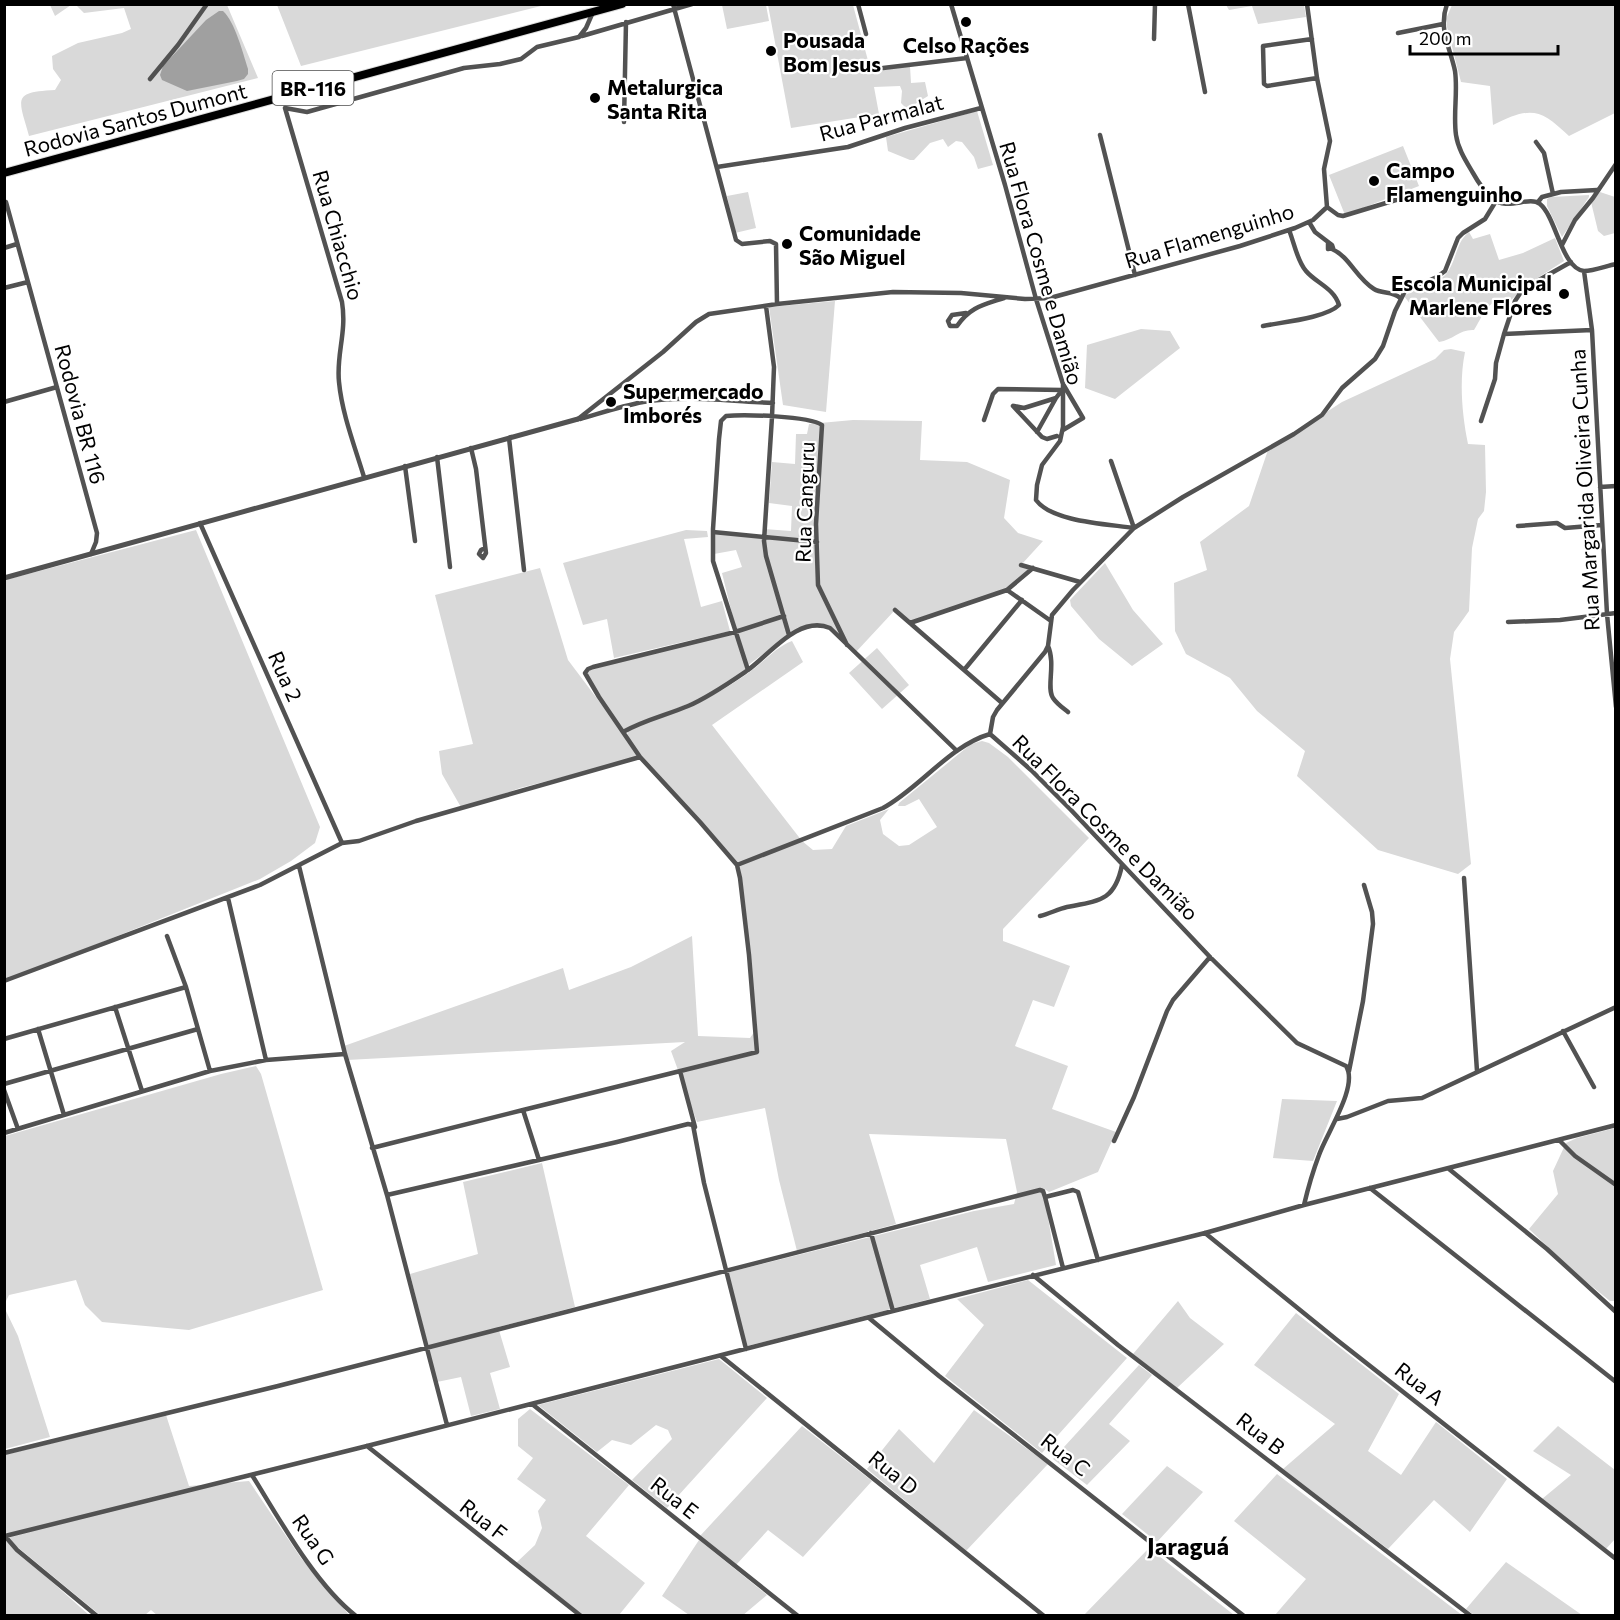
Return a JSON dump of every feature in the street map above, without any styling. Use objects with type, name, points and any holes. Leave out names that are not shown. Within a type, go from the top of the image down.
[{"type":"highway","name":"Rodovia Santos Dumont","points":[[4,173],[622,4]]},
{"type":"street","points":[[150,79],[207,4]]},
{"type":"street","points":[[579,37],[673,6],[692,4]]},
{"type":"street","points":[[858,4],[866,34]]},
{"type":"street","name":"Rua Flora Cosme e Damião","points":[[951,4],[1062,387],[1060,441],[1042,465],[1035,494],[1038,503],[1073,518],[1134,528]]},
{"type":"street","points":[[1154,39],[1155,4]]},
{"type":"street","points":[[1188,4],[1205,92]]},
{"type":"street","points":[[1307,4],[1317,78],[1330,141],[1324,169],[1327,207],[1343,216],[1419,193]]},
{"type":"street","points":[[1447,4],[1443,24],[1456,86],[1457,138],[1462,154],[1478,181],[1496,201],[1508,204],[1538,202],[1546,212],[1571,262],[1577,268],[1584,271],[1616,264]]},
{"type":"street","points":[[673,6],[738,242],[744,244],[770,241],[775,243],[777,304]]},
{"type":"street","points":[[579,37],[593,12]]},
{"type":"street","points":[[624,122],[626,22]]},
{"type":"street","points":[[1398,33],[1443,24]]},
{"type":"street","name":"Rua Chiacchio","points":[[364,477],[340,387],[338,371],[345,323],[342,302],[285,108],[309,111],[464,68],[515,61],[537,47],[579,37]]},
{"type":"street","points":[[1311,39],[1263,46],[1264,84],[1267,86],[1317,78]]},
{"type":"street","points":[[883,68],[967,58]]},
{"type":"street","name":"Rua Parmalat","points":[[717,167],[848,147],[905,128],[981,108]]},
{"type":"street","points":[[1100,135],[1134,275]]},
{"type":"street","points":[[1536,142],[1544,153],[1553,194]]},
{"type":"street","points":[[1562,245],[1575,220],[1616,164]]},
{"type":"street","points":[[1538,202],[1542,196],[1597,190]]},
{"type":"street","points":[[1068,712],[1058,704],[1051,693],[1053,662],[1048,646],[1052,615],[1080,582],[1134,528],[1314,421],[1342,388],[1375,359],[1383,346],[1405,291],[1445,271],[1458,238],[1485,219],[1496,201]]},
{"type":"street","name":"Rodovia BR 116","points":[[6,202],[97,532],[91,554]]},
{"type":"street","name":"Rua Flamenguinho","points":[[578,419],[702,318],[719,312],[893,292],[1050,298],[1240,246],[1289,230],[1309,222],[1327,207]]},
{"type":"street","points":[[1309,222],[1315,232],[1332,245],[1332,249],[1342,254],[1361,278],[1373,288],[1401,298]]},
{"type":"street","points":[[1263,326],[1323,314],[1338,308],[1339,305],[1327,287],[1305,270],[1289,230]]},
{"type":"street","points":[[4,248],[17,244]]},
{"type":"street","points":[[1481,421],[1495,379],[1504,334],[1515,301],[1523,289],[1571,262]]},
{"type":"street","name":"Rua Margarida Oliveira Cunha","points":[[1584,271],[1592,330],[1607,614],[1616,707]]},
{"type":"street","points":[[4,288],[28,282]]},
{"type":"street","points":[[966,313],[981,305],[1007,297]]},
{"type":"street","points":[[766,306],[774,368],[764,537],[766,556],[789,635]]},
{"type":"street","points":[[1504,334],[1525,335],[1592,330]]},
{"type":"street","points":[[4,402],[57,387]]},
{"type":"street","points":[[1037,432],[1062,387]]},
{"type":"street","points":[[984,420],[994,391],[998,389],[1062,387]]},
{"type":"street","points":[[1062,387],[1083,418],[1062,431]]},
{"type":"street","points":[[1056,398],[1024,408],[1013,406],[1047,440],[1057,436]]},
{"type":"street","points":[[4,578],[643,402],[689,399],[773,404]]},
{"type":"street","points":[[748,670],[713,561],[712,532],[719,439],[722,418],[728,415],[772,417]]},
{"type":"street","name":"Rua Canguru","points":[[772,417],[815,421],[822,425],[816,543],[818,585],[847,645]]},
{"type":"street","points":[[511,437],[509,438],[513,481],[524,570]]},
{"type":"street","points":[[471,448],[479,488],[485,548]]},
{"type":"street","points":[[437,457],[450,567]]},
{"type":"street","points":[[1111,461],[1134,528]]},
{"type":"street","points":[[405,466],[415,542]]},
{"type":"street","points":[[1600,487],[1616,486]]},
{"type":"street","name":"Rua 2","points":[[200,523],[342,843]]},
{"type":"street","points":[[1518,526],[1557,523],[1565,528],[1602,525]]},
{"type":"street","points":[[712,532],[816,543]]},
{"type":"street","points":[[1021,565],[1080,582]]},
{"type":"street","points":[[910,623],[1007,590],[1033,568]]},
{"type":"street","points":[[1007,590],[1051,621]]},
{"type":"street","points":[[964,670],[1022,600]]},
{"type":"street","points":[[895,610],[1002,703]]},
{"type":"street","points":[[1508,622],[1560,620],[1616,613]]},
{"type":"street","points":[[372,1148],[757,1052],[749,955],[737,865],[640,757],[585,676],[588,669],[735,632],[784,616]]},
{"type":"street","points":[[623,732],[642,722],[700,701],[748,670],[789,635],[805,626],[820,624],[830,628],[957,751]]},
{"type":"street","name":"Rua Flora Cosme e Damião","points":[[1048,646],[1002,703],[993,717],[990,734],[1039,778],[1210,957],[1297,1043],[1346,1066],[1348,1071]]},
{"type":"street","points":[[737,865],[883,808],[911,790],[957,751],[974,740],[990,734]]},
{"type":"street","points":[[4,981],[260,885],[342,843],[359,841],[416,821],[640,757]]},
{"type":"street","points":[[1040,916],[1068,907],[1088,904],[1107,895],[1117,885],[1122,865]]},
{"type":"street","points":[[299,866],[345,1054],[387,1195],[447,1425]]},
{"type":"street","points":[[1464,878],[1478,1071]]},
{"type":"street","points":[[1304,1205],[1321,1149],[1337,1119],[1348,1081],[1348,1071],[1363,1001],[1373,924],[1364,885]]},
{"type":"street","points":[[228,898],[266,1060]]},
{"type":"street","points":[[167,936],[186,987],[210,1071]]},
{"type":"street","points":[[1114,1141],[1134,1097],[1167,1011],[1173,1000],[1210,957]]},
{"type":"street","points":[[4,1039],[186,987]]},
{"type":"street","points":[[115,1007],[142,1091]]},
{"type":"street","points":[[1337,1119],[1388,1101],[1422,1098],[1616,1007]]},
{"type":"street","points":[[38,1029],[64,1115]]},
{"type":"street","points":[[4,1084],[198,1029]]},
{"type":"street","points":[[1563,1031],[1594,1087]]},
{"type":"street","points":[[4,1133],[210,1071],[266,1060],[345,1054]]},
{"type":"street","points":[[680,1071],[695,1128],[704,1183],[725,1272],[746,1349]]},
{"type":"street","points":[[4,1090],[18,1129]]},
{"type":"street","points":[[523,1110],[539,1160]]},
{"type":"street","points":[[387,1195],[688,1124],[695,1128]]},
{"type":"street","points":[[97,1616],[17,1550],[5,1535],[368,1446],[1205,1233],[1304,1205],[1616,1125]]},
{"type":"street","points":[[1558,1140],[1575,1156],[1616,1185]]},
{"type":"street","points":[[1449,1168],[1547,1249],[1616,1312]]},
{"type":"street","points":[[1370,1188],[1616,1382]]},
{"type":"street","points":[[4,1453],[725,1272],[1040,1190],[1045,1197],[1063,1268]]},
{"type":"street","points":[[1045,1197],[1073,1190],[1078,1192],[1098,1260]]},
{"type":"street","points":[[871,1233],[893,1311]]},
{"type":"street","name":"Rua A","points":[[1205,1233],[1337,1340],[1616,1559]]},
{"type":"street","name":"Rua B","points":[[1033,1275],[1118,1345],[1471,1616]]},
{"type":"street","name":"Rua C","points":[[869,1318],[939,1376],[1244,1616]]},
{"type":"street","name":"Rua D","points":[[721,1356],[1044,1616]]},
{"type":"street","name":"Rua E","points":[[532,1404],[798,1616]]},
{"type":"street","name":"Rua F","points":[[368,1446],[581,1616]]},
{"type":"street","name":"Rua G","points":[[252,1475],[309,1562],[333,1594],[356,1616]]},
{"type":"shaded area","points":[[50,5],[71,5],[55,16]]},
{"type":"shaded area","points":[[71,5],[227,5],[258,78],[29,136],[21,106],[22,100],[31,93],[55,90],[61,80],[53,69],[52,56],[78,43],[131,29],[124,8],[84,13],[77,6]]},
{"type":"shaded area","points":[[277,5],[545,5],[301,66]]},
{"type":"shaded area","points":[[722,5],[766,5],[769,21],[727,29]]},
{"type":"shaded area","points":[[768,5],[853,5],[870,68],[883,70],[910,66],[911,83],[925,82],[928,96],[907,109],[901,103],[900,86],[874,87],[879,114],[791,128]]},
{"type":"shaded area","points":[[1226,5],[1304,5],[1306,17],[1258,24],[1252,6],[1229,10]]},
{"type":"shaded area","points":[[1452,5],[1615,5],[1615,113],[1569,136],[1550,120],[1534,113],[1516,115],[1493,125],[1490,86],[1461,82],[1446,19]]},
{"type":"shaded area","points":[[219,11],[223,11],[227,16],[238,38],[248,69],[248,74],[244,79],[187,91],[162,80],[160,75],[163,66],[206,20]]},
{"type":"shaded area","points":[[977,111],[993,165],[978,169],[974,157],[962,142],[956,141],[948,147],[943,139],[930,143],[914,160],[888,151],[886,137]]},
{"type":"shaded area","name":"Campo Flamenguinho","points":[[1403,146],[1419,186],[1345,215],[1329,175]]},
{"type":"shaded area","points":[[748,192],[756,228],[735,233],[727,196]]},
{"type":"shaded area","points":[[1600,192],[1615,197],[1615,233],[1604,236],[1598,231],[1591,202]]},
{"type":"shaded area","points":[[1589,195],[1562,237],[1547,206],[1547,199]]},
{"type":"shaded area","points":[[1469,232],[1473,239],[1490,234],[1499,260],[1523,253],[1555,238],[1564,261],[1528,284],[1511,300],[1504,299],[1492,303],[1474,330],[1465,331],[1439,342],[1404,296],[1446,274],[1461,241]]},
{"type":"shaded area","points":[[835,301],[826,412],[783,405],[769,307]]},
{"type":"shaded area","points":[[1141,329],[1170,331],[1180,348],[1115,399],[1085,388],[1087,345]]},
{"type":"shaded area","points":[[1444,350],[1465,352],[1462,386],[1464,421],[1468,444],[1485,445],[1486,492],[1484,511],[1478,519],[1472,548],[1469,611],[1454,632],[1450,659],[1471,864],[1458,874],[1378,850],[1297,776],[1305,751],[1257,711],[1230,678],[1186,654],[1175,631],[1174,583],[1207,570],[1200,542],[1249,506],[1268,450],[1342,402],[1435,359]]},
{"type":"shaded area","points":[[853,420],[922,421],[920,460],[967,462],[1010,480],[1004,518],[1018,533],[1043,541],[1022,564],[1033,568],[1006,591],[910,623],[895,610],[855,653],[830,628],[820,624],[784,638],[747,666],[748,670],[711,694],[635,726],[666,716],[710,697],[737,681],[776,650],[792,641],[803,662],[712,725],[802,841],[813,850],[832,849],[846,826],[889,809],[880,820],[883,834],[899,846],[909,845],[937,827],[919,799],[905,806],[898,806],[899,803],[971,744],[982,741],[989,743],[1008,757],[1089,838],[1003,929],[1003,941],[1070,966],[1054,1007],[1033,1000],[1015,1046],[1068,1066],[1052,1109],[1116,1132],[1098,1172],[1049,1192],[1043,1188],[1056,1265],[988,1282],[977,1247],[920,1265],[930,1299],[747,1346],[726,1273],[974,1211],[1014,1204],[1017,1192],[1006,1139],[869,1134],[896,1224],[797,1251],[779,1180],[765,1108],[697,1122],[671,1051],[685,1042],[347,1060],[344,1046],[563,968],[569,990],[631,967],[692,936],[698,1036],[750,1038],[757,1028],[740,867],[641,757],[520,788],[462,809],[442,774],[439,751],[473,744],[435,595],[540,568],[568,660],[632,745],[627,736],[628,731],[623,732],[599,697],[586,671],[736,630],[722,573],[742,567],[736,550],[714,554],[713,532],[763,537],[764,529],[791,531],[792,506],[769,503],[772,462],[795,464],[796,434],[807,434],[809,424]]},
{"type":"shaded area","points":[[196,530],[320,827],[315,843],[291,861],[260,879],[5,981],[5,580]]},
{"type":"shaded area","points":[[686,530],[707,531],[708,537],[684,539],[701,607],[722,601],[730,631],[614,658],[607,619],[583,625],[563,563]]},
{"type":"shaded area","points":[[1105,563],[1133,610],[1163,644],[1132,666],[1099,639],[1071,606],[1070,600]]},
{"type":"shaded area","points":[[877,648],[909,685],[882,709],[849,673]]},
{"type":"shaded area","points":[[256,1066],[261,1074],[323,1290],[189,1330],[102,1322],[85,1305],[76,1280],[9,1295],[5,1303],[5,1136]]},
{"type":"shaded area","points":[[1282,1099],[1337,1101],[1313,1161],[1273,1158]]},
{"type":"shaded area","points":[[1615,1128],[1615,1301],[1610,1301],[1573,1271],[1529,1229],[1558,1194],[1553,1171],[1566,1143]]},
{"type":"shaded area","points":[[542,1163],[575,1307],[498,1327],[510,1367],[490,1373],[500,1409],[471,1416],[461,1377],[437,1382],[410,1274],[478,1254],[463,1182]]},
{"type":"shaded area","points":[[1028,1280],[1127,1358],[1042,1453],[945,1376],[984,1325],[957,1299]]},
{"type":"shaded area","points":[[1178,1301],[1190,1318],[1224,1344],[1177,1388],[1133,1354]]},
{"type":"shaded area","points":[[5,1309],[18,1336],[50,1437],[5,1449]]},
{"type":"shaded area","points":[[1296,1313],[1399,1394],[1368,1451],[1401,1475],[1436,1422],[1507,1479],[1470,1532],[1434,1500],[1388,1549],[1283,1469],[1335,1424],[1254,1365]]},
{"type":"shaded area","points":[[719,1359],[767,1398],[667,1508],[632,1480],[672,1439],[668,1430],[656,1425],[631,1445],[612,1440],[597,1452],[538,1405]]},
{"type":"shaded area","points":[[1139,1365],[1152,1375],[1109,1424],[1130,1441],[1087,1485],[1053,1459]]},
{"type":"shaded area","points":[[530,1409],[629,1485],[586,1536],[645,1583],[619,1615],[583,1615],[516,1563],[535,1545],[542,1528],[538,1511],[546,1500],[517,1479],[533,1458],[518,1446],[518,1419]]},
{"type":"shaded area","points":[[974,1410],[1048,1464],[966,1551],[867,1469],[899,1429],[934,1463]]},
{"type":"shaded area","points":[[166,1415],[189,1486],[249,1481],[301,1558],[349,1615],[158,1616],[151,1610],[145,1615],[100,1615],[15,1545],[5,1531],[4,1455]]},
{"type":"shaded area","points":[[802,1426],[872,1481],[803,1557],[768,1530],[736,1565],[700,1536]]},
{"type":"shaded area","points":[[1558,1426],[1615,1470],[1615,1539],[1605,1550],[1542,1499],[1571,1475],[1533,1451]]},
{"type":"shaded area","points":[[1167,1466],[1203,1492],[1157,1542],[1122,1514]]},
{"type":"shaded area","points":[[1277,1474],[1462,1615],[1275,1615],[1306,1579],[1234,1521]]},
{"type":"shaded area","points":[[5,1540],[89,1615],[5,1615]]},
{"type":"shaded area","points":[[699,1540],[767,1595],[742,1616],[689,1615],[662,1596]]},
{"type":"shaded area","points":[[1149,1548],[1234,1615],[1084,1615]]},
{"type":"shaded area","points":[[1506,1562],[1582,1615],[1474,1615],[1466,1609]]},
{"type":"place","name":"Celso Rações","points":[[966,22]]},
{"type":"place","name":"Pousada Bom Jesus","points":[[771,51]]},
{"type":"place","name":"Metalurgica Santa Rita","points":[[595,98]]},
{"type":"place","name":"Campo Flamenguinho","points":[[1374,181]]},
{"type":"place","name":"Comunidade São Miguel","points":[[787,244]]},
{"type":"place","name":"Escola Municipal Marlene Flores","points":[[1564,294]]},
{"type":"place","name":"Supermercado Imborés","points":[[611,402]]},
{"type":"district","name":"Jaraguá","points":[[1188,1545]]}]
